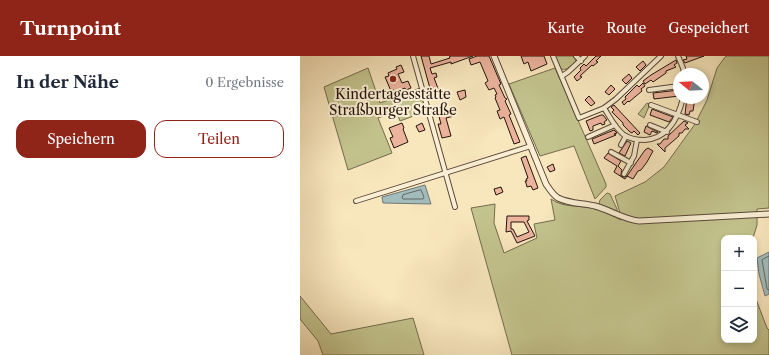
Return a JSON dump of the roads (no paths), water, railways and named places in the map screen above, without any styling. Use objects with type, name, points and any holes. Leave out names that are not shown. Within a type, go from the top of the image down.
[{"type":"street","points":[[413,56],[455,207]]},
{"type":"street","points":[[494,56],[546,184],[556,197],[566,202],[594,206],[622,217],[639,221],[769,214]]},
{"type":"street","points":[[553,56],[579,118],[604,108],[616,99],[661,56]]},
{"type":"street","points":[[576,56],[581,60]]},
{"type":"street","points":[[562,76],[586,56]]},
{"type":"street","points":[[678,56],[683,68]]},
{"type":"street","points":[[649,90],[673,87]]},
{"type":"street","points":[[604,108],[615,125],[626,136],[637,140],[648,140],[667,132],[678,115],[681,104]]},
{"type":"street","points":[[651,105],[697,122]]},
{"type":"street","points":[[588,137],[615,125]]},
{"type":"street","points":[[650,125],[667,132]]},
{"type":"street","points":[[620,145],[626,136]]},
{"type":"street","points":[[624,174],[634,156],[637,140]]},
{"type":"street","points":[[356,201],[531,146]]},
{"type":"street","points":[[611,152],[630,163]]},
{"type":"water","points":[[425,185],[431,204],[383,203],[382,197]]},
{"type":"water","points":[[769,252],[769,294],[765,296],[759,274],[757,258]]},
{"type":"place","name":"Kindertagesstätte Straßburger Straße","points":[[393,79]]}]
